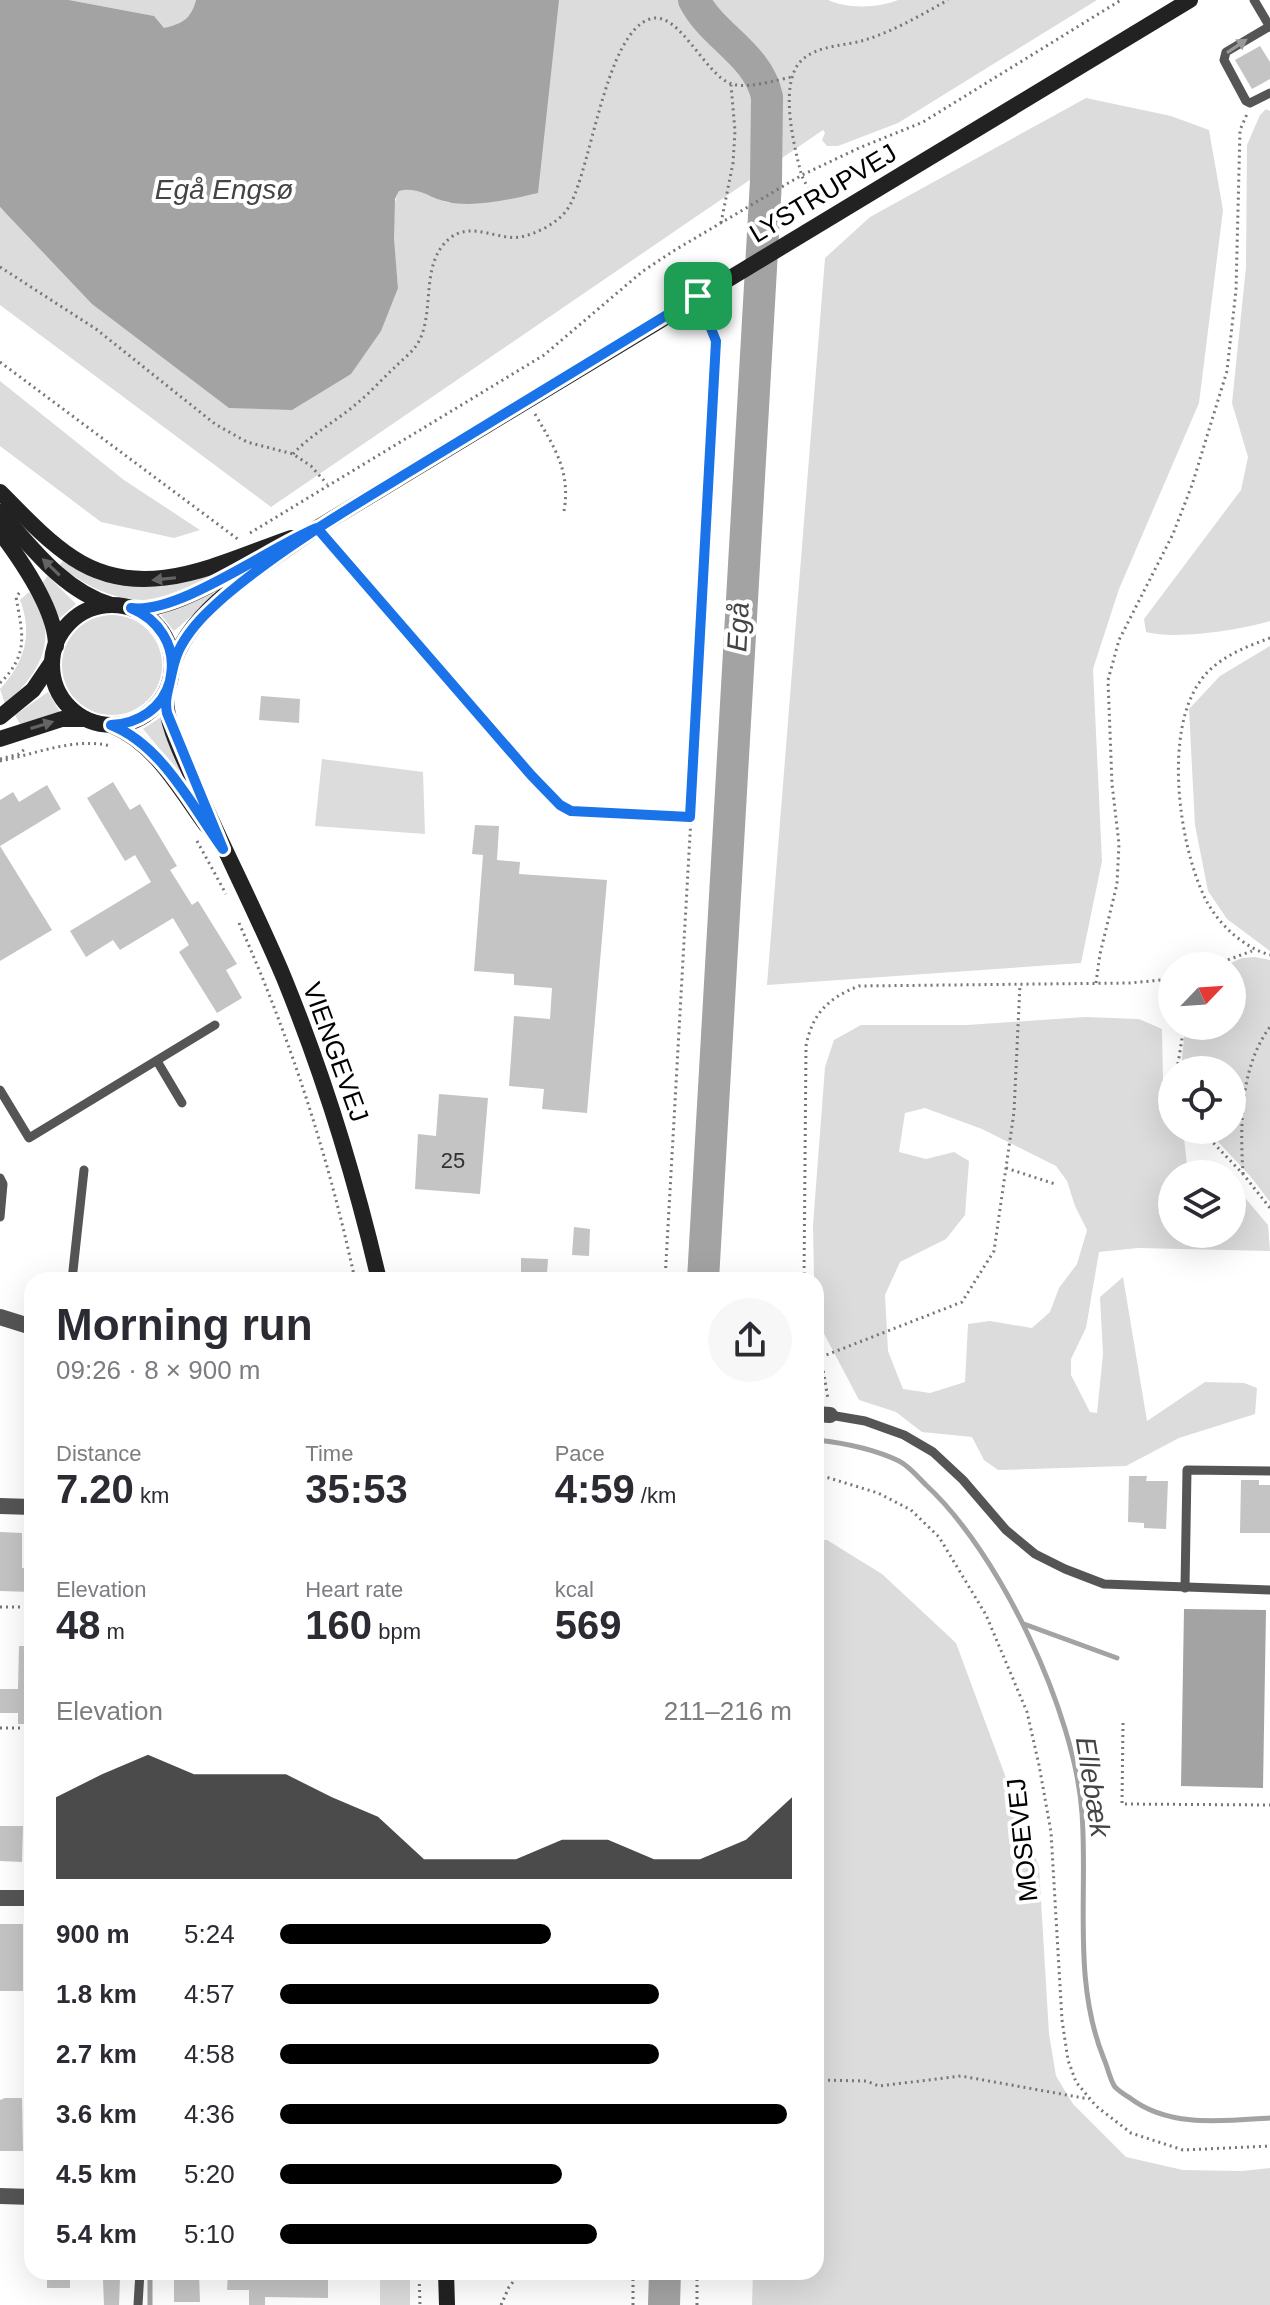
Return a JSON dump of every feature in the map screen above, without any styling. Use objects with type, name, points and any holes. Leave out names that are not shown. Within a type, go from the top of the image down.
[{"type":"street","name":"LYSTRUPVEJ","points":[[172,668],[181,646],[204,615],[245,579],[317,528],[1190,0]]},
{"type":"street","points":[[0,492],[71,557],[105,573],[133,579],[160,580],[191,574],[291,538]]},
{"type":"street","points":[[0,512],[59,575],[87,595],[113,606]]},
{"type":"street","name":"LYSTRUPVEJ","points":[[131,608],[149,609],[183,596],[291,538],[317,528]]},
{"type":"street","points":[[0,532],[32,583],[53,625],[53,678],[61,696],[69,707],[85,719]]},
{"type":"street","points":[[0,717],[33,690],[67,627],[80,616],[101,607],[131,608],[151,619],[164,635],[172,656],[172,668],[166,692],[144,716],[125,724],[111,725],[85,719],[62,719],[0,739]]},
{"type":"street","name":"VIENGEVEJ","points":[[166,692],[166,706],[175,734],[223,849],[284,978],[336,1119],[377,1272]]},
{"type":"street","name":"VIENGEVEJ","points":[[111,725],[134,737],[148,750],[223,849]]},
{"type":"street","points":[[0,1317],[24,1324]]},
{"type":"street","points":[[0,1506],[24,1507]]},
{"type":"street","points":[[0,1898],[24,1898]]},
{"type":"street","points":[[0,2196],[24,2197]]},
{"type":"street","points":[[446,2280],[447,2305]]},
{"type":"lane","points":[[1254,0],[1270,27],[1226,52],[1226,67],[1246,101],[1250,103],[1270,93]]},
{"type":"lane","points":[[0,1090],[29,1138],[215,1025]]},
{"type":"lane","points":[[157,1061],[182,1103]]},
{"type":"lane","points":[[73,1272],[84,1170]]},
{"type":"lane","points":[[0,1178],[3,1184],[0,1217]]},
{"type":"lane","points":[[824,1415],[878,1425],[904,1435],[933,1452],[963,1480],[1006,1530],[1035,1554],[1065,1569],[1104,1584],[1270,1590]]},
{"type":"lane","points":[[1185,1588],[1187,1470],[1270,1471]]},
{"type":"lane","points":[[138,2305],[140,2280]]},
{"type":"path","points":[[828,218],[802,175],[792,135],[792,77],[803,59],[813,53],[866,40],[948,0]]},
{"type":"path","points":[[230,544],[544,355],[643,271],[721,223],[802,175],[923,122],[1121,0]]},
{"type":"path","points":[[293,454],[357,404],[415,348],[423,333],[435,264],[450,238],[468,231],[508,237],[528,236],[551,225],[563,215],[576,191],[590,150],[611,71],[624,45],[639,26],[651,18],[670,23],[720,77],[731,84],[743,86],[792,77]]},
{"type":"path","points":[[721,223],[733,163],[735,131],[731,84]]},
{"type":"path","points":[[1096,983],[1117,884],[1119,844],[1112,784],[1108,680],[1119,640],[1173,534],[1192,485],[1227,371],[1236,290],[1240,130],[1250,103]]},
{"type":"path","points":[[0,267],[96,329],[215,424],[247,442],[293,454],[311,466],[328,485]]},
{"type":"path","points":[[665,1272],[716,341],[698,296]]},
{"type":"path","points":[[0,362],[239,540]]},
{"type":"path","points":[[528,400],[560,457],[567,491],[564,511]]},
{"type":"path","points":[[317,528],[560,805],[571,811],[690,817]]},
{"type":"path","points":[[0,683],[18,659],[22,642],[22,622],[16,597],[32,583]]},
{"type":"path","points":[[1270,638],[1246,647],[1216,665],[1199,682],[1187,707],[1179,762],[1181,808],[1192,866],[1205,898],[1221,921],[1254,950],[1270,955]]},
{"type":"path","points":[[0,760],[98,743],[111,746]]},
{"type":"path","points":[[0,760],[19,754],[26,746],[33,752]]},
{"type":"path","points":[[195,836],[227,898]]},
{"type":"path","points":[[239,923],[289,1046],[326,1165],[353,1272]]},
{"type":"path","points":[[1246,953],[1254,950]]},
{"type":"path","points":[[804,1272],[806,1046],[809,1029],[821,1008],[838,994],[859,986],[1158,980]]},
{"type":"path","points":[[824,1356],[962,1302],[994,1251],[1014,1112],[1020,984]]},
{"type":"path","points":[[1242,1160],[1244,1102],[1251,1065],[1260,1040],[1270,1027]]},
{"type":"path","points":[[1214,1144],[1230,1160]]},
{"type":"path","points":[[1006,1168],[1055,1184]]},
{"type":"path","points":[[1246,1178],[1270,1208]]},
{"type":"path","name":"MOSEVEJ","points":[[824,1476],[878,1493],[911,1510],[939,1537],[986,1615],[1027,1712],[1051,1832],[1062,2020],[1068,2060],[1076,2082],[1090,2099],[1131,2133],[1183,2150],[1270,2146]]},
{"type":"path","points":[[0,1607],[24,1607]]},
{"type":"path","points":[[1123,1723],[1122,1804],[1270,1805]]},
{"type":"path","points":[[0,1728],[24,1728]]},
{"type":"path","points":[[824,2080],[866,2081],[879,2086],[961,2076],[1090,2099]]},
{"type":"path","points":[[419,2280],[420,2305]]},
{"type":"path","points":[[501,2305],[515,2280]]},
{"type":"path","points":[[633,2280],[633,2305]]},
{"type":"path","points":[[697,2280],[697,2305]]},
{"type":"shaded area","points":[[69,0],[196,0],[185,20],[164,29],[153,16]]},
{"type":"shaded area","points":[[559,0],[828,0],[863,6],[898,0],[1097,0],[898,123],[838,146],[827,146],[822,140],[823,130],[271,507],[0,305],[0,207],[2,210],[398,287],[393,225],[399,191],[411,188],[449,203]]},
{"type":"shaded area","points":[[1086,98],[1171,116],[1209,130],[1223,210],[1199,403],[1119,589],[1093,669],[1102,861],[1081,963],[767,985],[825,258],[870,217]]},
{"type":"shaded area","points":[[1266,109],[1270,111],[1270,621],[1208,633],[1174,635],[1146,632],[1144,619],[1241,490],[1248,457],[1232,403],[1246,267],[1247,145],[1260,115]]},
{"type":"shaded area","points":[[0,381],[124,480],[200,530],[174,538],[101,522],[0,446]]},
{"type":"shaded area","points":[[65,559],[85,571],[219,572],[169,596],[134,599],[94,588],[59,565]]},
{"type":"shaded area","points":[[48,576],[76,604],[60,618],[41,584]]},
{"type":"shaded area","points":[[213,591],[213,597],[174,631],[161,615]]},
{"type":"shaded area","points":[[29,592],[39,607],[44,623],[43,652],[29,680],[5,704],[0,689],[21,658],[26,624],[20,600]]},
{"type":"shaded area","points":[[112,615],[131,618],[148,629],[159,646],[162,665],[159,684],[148,701],[131,712],[112,715],[93,712],[76,701],[65,684],[62,665],[65,646],[76,629],[93,618]]},
{"type":"shaded area","points":[[1270,646],[1270,951],[1227,919],[1208,891],[1195,825],[1189,709],[1220,676]]},
{"type":"shaded area","points":[[48,692],[60,712],[20,724],[15,715]]},
{"type":"shaded area","points":[[161,717],[182,766],[178,771],[143,729]]},
{"type":"shaded area","points":[[322,759],[423,772],[425,834],[315,826]]},
{"type":"shaded area","points":[[1246,958],[1270,960],[1270,1202],[1246,1172],[1246,1160],[1235,1160],[1220,1144],[1246,1144],[1246,1056],[1182,1056],[1184,1040],[1246,1040]]},
{"type":"shaded area","points":[[1085,1017],[1139,1019],[1158,1027],[1163,1056],[1158,1056],[1158,1144],[1185,1144],[1186,1160],[1158,1160],[1158,1248],[1246,1248],[1246,1199],[1268,1225],[1270,1251],[1138,1248],[1099,1252],[1086,1328],[1071,1359],[1071,1375],[1090,1412],[1097,1413],[1103,1354],[1100,1297],[1123,1277],[1147,1421],[1205,1382],[1244,1383],[1257,1388],[1255,1414],[1179,1438],[1126,1466],[998,1470],[984,1460],[972,1437],[922,1432],[896,1412],[859,1400],[824,1334],[824,1272],[814,1272],[813,1225],[825,1067],[834,1040],[861,1025],[967,1025]],"holes":[[[925,1108],[982,1129],[1056,1166],[1067,1181],[1087,1230],[1077,1264],[1059,1288],[1050,1312],[1032,1328],[990,1321],[968,1324],[965,1382],[930,1393],[903,1389],[888,1351],[885,1295],[900,1262],[946,1239],[965,1215],[969,1161],[954,1152],[926,1159],[899,1152],[905,1113]]]},
{"type":"shaded area","points":[[824,1540],[882,1574],[956,1643],[1039,1867],[1049,2034],[1056,2076],[1073,2104],[1126,2157],[1183,2170],[1270,2168],[1270,2305],[752,2305],[753,2280],[824,2280]]},
{"type":"shaded area","points":[[380,2280],[410,2280],[410,2305],[380,2305]]},
{"type":"water","name":"Egå Engsø","points":[[0,0],[69,0],[154,16],[164,28],[185,20],[196,0],[559,0],[538,193],[493,202],[458,204],[418,191],[399,191],[395,199],[394,239],[398,288],[381,331],[351,374],[292,410],[229,408],[92,304],[0,207]]},
{"type":"water","points":[[1184,1609],[1266,1610],[1263,1788],[1181,1786]]},
{"type":"building","points":[[1260,46],[1270,62],[1270,79],[1252,89],[1235,60]]},
{"type":"building","points":[[261,696],[300,699],[299,723],[259,720]]},
{"type":"building","points":[[113,782],[130,810],[140,804],[177,866],[170,870],[192,905],[198,901],[237,964],[226,970],[242,998],[217,1013],[179,952],[189,945],[173,918],[120,950],[113,940],[86,957],[70,931],[151,882],[135,855],[125,861],[87,798]]},
{"type":"building","points":[[47,785],[61,809],[0,846],[0,800],[13,792],[19,802]]},
{"type":"building","points":[[475,825],[499,826],[497,860],[520,862],[519,874],[607,880],[587,1113],[542,1109],[544,1089],[509,1086],[514,1016],[550,1019],[552,988],[514,985],[514,974],[474,971],[483,855],[472,854]]},
{"type":"building","points":[[0,846],[52,930],[0,961]]},
{"type":"building","points":[[439,1094],[488,1098],[480,1194],[415,1189],[418,1134],[436,1136]]},
{"type":"building","points":[[574,1227],[590,1229],[589,1256],[572,1255]]},
{"type":"building","points":[[521,1258],[548,1259],[547,1272],[521,1272]]},
{"type":"building","points":[[1129,1476],[1147,1476],[1146,1481],[1168,1481],[1166,1529],[1144,1528],[1144,1523],[1128,1522]]},
{"type":"building","points":[[1241,1480],[1259,1480],[1259,1485],[1270,1485],[1270,1533],[1240,1533]]},
{"type":"building","points":[[0,1532],[22,1533],[24,1592],[0,1591]]},
{"type":"building","points":[[19,1646],[24,1646],[24,1724],[18,1724],[18,1713],[0,1713],[0,1689],[18,1689]]},
{"type":"building","points":[[0,1826],[23,1826],[22,1862],[0,1861]]},
{"type":"building","points":[[0,1924],[23,1924],[23,1991],[0,1991]]},
{"type":"building","points":[[22,2098],[23,2151],[0,2151],[0,2100]]},
{"type":"building","points":[[47,2280],[70,2280],[70,2288],[47,2288]]},
{"type":"building","points":[[103,2280],[120,2280],[119,2305],[104,2305]]},
{"type":"building","points":[[174,2280],[199,2280],[200,2302],[174,2302]]},
{"type":"building","points":[[228,2280],[328,2280],[328,2298],[265,2297],[265,2305],[249,2305],[249,2290],[227,2290]]},
{"type":"waterway","name":"Egå","points":[[694,0],[712,25],[745,57],[762,82],[767,97],[766,181],[703,1272]]},
{"type":"waterway","name":"Ellebæk","points":[[824,1441],[869,1450],[899,1461],[910,1469],[954,1515],[981,1551],[1029,1637],[1065,1729],[1076,1773],[1082,1813],[1083,1937],[1088,1999],[1094,2029],[1115,2087],[1145,2108],[1179,2118],[1215,2121],[1270,2118]]},
{"type":"waterway","points":[[1024,1624],[1117,1658]]},
{"type":"waterway","points":[[150,2280],[150,2305]]},
{"type":"waterway","points":[[664,2305],[665,2280]]},
{"type":"route","points":[[698,296],[317,528],[245,579],[195,625],[173,663],[170,681],[168,687],[158,704],[139,718],[125,724],[111,725],[134,737],[148,750],[223,849],[167,713],[165,695],[168,687],[170,681],[173,662],[167,642],[151,619],[131,608],[149,609],[200,589],[291,538],[317,528],[560,805],[571,811],[690,817],[716,341],[698,296]]}]
